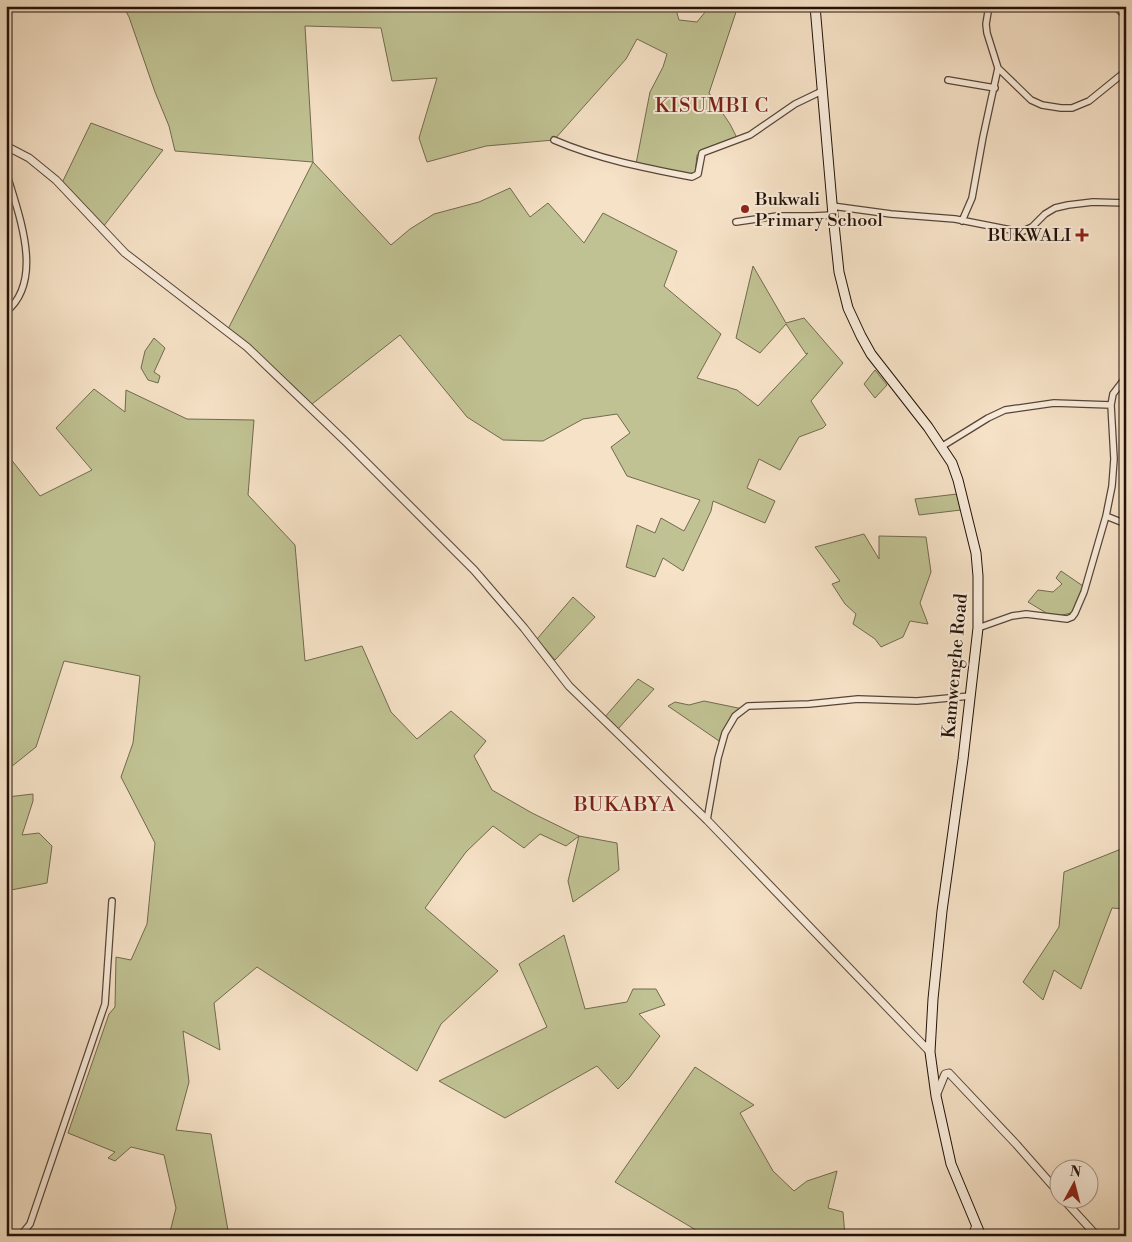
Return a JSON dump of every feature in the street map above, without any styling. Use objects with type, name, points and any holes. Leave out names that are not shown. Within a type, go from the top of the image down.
[{"type":"main road","name":"Kamwenghe Road","points":[[815,6],[832,210],[839,272],[848,308],[871,354],[928,427],[952,463],[974,544],[978,576],[978,628],[963,759],[942,912],[933,999],[930,1052],[936,1096],[951,1164],[981,1236]]},
{"type":"street","points":[[962,221],[972,198],[998,68],[987,33],[988,6]]},
{"type":"street","points":[[1114,6],[1126,16]]},
{"type":"street","points":[[998,68],[1031,100],[1042,105],[1061,108],[1072,108],[1089,101],[1126,71]]},
{"type":"street","points":[[948,80],[995,88]]},
{"type":"street","points":[[554,140],[596,156],[692,177],[698,174],[702,153],[750,135],[795,104],[822,90]]},
{"type":"street","points":[[6,146],[29,158],[49,175],[125,253],[224,328],[278,376],[474,570],[524,628],[569,686],[706,820],[930,1052]]},
{"type":"street","points":[[6,171],[23,229],[26,264],[20,295],[14,305],[6,312]]},
{"type":"street","points":[[736,222],[777,216],[813,216],[832,210],[962,221],[1021,232],[1032,227],[1055,208],[1068,204],[1093,202],[1126,203]]},
{"type":"street","points":[[978,628],[1012,616],[1026,614],[1067,619],[1072,617],[1084,592],[1106,516],[1112,486],[1114,459],[1111,404],[1113,394],[1126,377]]},
{"type":"street","points":[[941,447],[988,418],[1005,410],[1054,402],[1111,404]]},
{"type":"street","points":[[1106,516],[1126,524]]},
{"type":"street","points":[[706,820],[718,758],[725,733],[735,716],[748,706],[809,704],[858,699],[917,701],[970,696]]},
{"type":"street","points":[[20,1236],[33,1217],[105,1004],[112,901]]},
{"type":"street","points":[[936,1096],[945,1074],[949,1073],[1050,1183]]},
{"type":"street","points":[[1073,1210],[1097,1236]]},
{"type":"street","points":[[972,1236],[976,1226]]},
{"type":"green space","points":[[123,6],[675,6],[679,20],[697,22],[710,6],[738,6],[709,93],[730,124],[739,142],[697,155],[695,174],[692,175],[636,164],[650,92],[663,67],[667,54],[637,39],[626,59],[554,140],[486,146],[427,162],[419,138],[437,78],[392,81],[381,28],[305,26],[313,162],[175,151],[169,126],[129,17]]},
{"type":"green space","points":[[91,123],[163,150],[103,227],[61,185]]},
{"type":"green space","points":[[313,162],[391,245],[410,229],[434,214],[479,202],[510,188],[530,217],[548,203],[584,243],[603,213],[677,251],[664,286],[721,334],[697,378],[737,390],[758,406],[808,353],[806,354],[786,324],[760,353],[736,338],[753,266],[786,323],[804,318],[843,363],[811,401],[826,425],[823,428],[799,437],[780,470],[759,459],[747,488],[775,501],[765,523],[713,501],[711,511],[683,571],[663,558],[655,577],[626,567],[637,525],[655,533],[661,518],[684,531],[700,500],[627,476],[611,447],[630,433],[617,414],[583,419],[543,441],[503,440],[467,417],[400,335],[312,404],[288,381],[226,333]]},
{"type":"green space","points":[[154,338],[165,348],[154,372],[160,376],[158,383],[148,380],[141,368],[145,351]]},
{"type":"green space","points":[[875,370],[887,385],[875,398],[864,384]]},
{"type":"green space","points":[[94,389],[125,412],[126,390],[187,419],[254,420],[248,495],[295,545],[305,661],[362,646],[391,712],[417,739],[451,711],[486,741],[474,756],[492,790],[532,813],[579,836],[566,846],[540,834],[524,848],[493,826],[466,852],[425,908],[498,971],[441,1024],[417,1071],[257,967],[214,1003],[220,1050],[183,1031],[189,1082],[176,1130],[211,1134],[229,1236],[169,1236],[176,1208],[164,1155],[131,1147],[115,1161],[108,1158],[115,1152],[68,1133],[109,1014],[115,1007],[116,957],[131,960],[147,924],[155,843],[121,777],[133,743],[140,676],[64,661],[36,747],[6,771],[6,453],[40,496],[92,470],[56,428]]},
{"type":"green space","points":[[957,494],[961,510],[919,515],[915,499]]},
{"type":"green space","points":[[864,534],[879,559],[879,536],[926,537],[931,572],[920,603],[928,624],[910,621],[903,637],[881,647],[875,639],[853,624],[856,614],[845,604],[832,584],[840,581],[815,547]]},
{"type":"green space","points":[[1061,571],[1083,586],[1076,612],[1053,617],[1028,602],[1038,590],[1053,592],[1062,584],[1056,578]]},
{"type":"green space","points":[[573,597],[595,617],[555,660],[537,639]]},
{"type":"green space","points":[[638,679],[654,689],[617,730],[604,718]]},
{"type":"green space","points":[[704,701],[743,709],[728,722],[719,741],[668,706],[675,702],[689,705]]},
{"type":"green space","points":[[33,794],[33,801],[22,835],[39,833],[52,846],[47,883],[11,890],[7,797]]},
{"type":"green space","points":[[579,836],[617,843],[619,870],[573,902],[568,881]]},
{"type":"green space","points":[[1126,847],[1126,909],[1112,908],[1081,989],[1054,970],[1043,1000],[1023,982],[1059,927],[1064,872]]},
{"type":"green space","points":[[564,935],[585,1009],[627,1002],[633,989],[656,989],[665,1005],[639,1014],[660,1036],[629,1078],[618,1089],[597,1066],[505,1118],[439,1081],[547,1027],[519,964]]},
{"type":"green space","points":[[695,1067],[754,1105],[740,1113],[773,1171],[794,1191],[807,1181],[837,1171],[828,1208],[843,1212],[845,1236],[706,1236],[615,1182]]},
{"type":"place","name":"Bukwali Primary School","points":[[745,209]]},
{"type":"place","name":"BUKWALI","points":[[1082,235]]},
{"type":"district","name":"KISUMBI C","points":[[712,106]]},
{"type":"district","name":"BUKABYA","points":[[625,805]]}]
